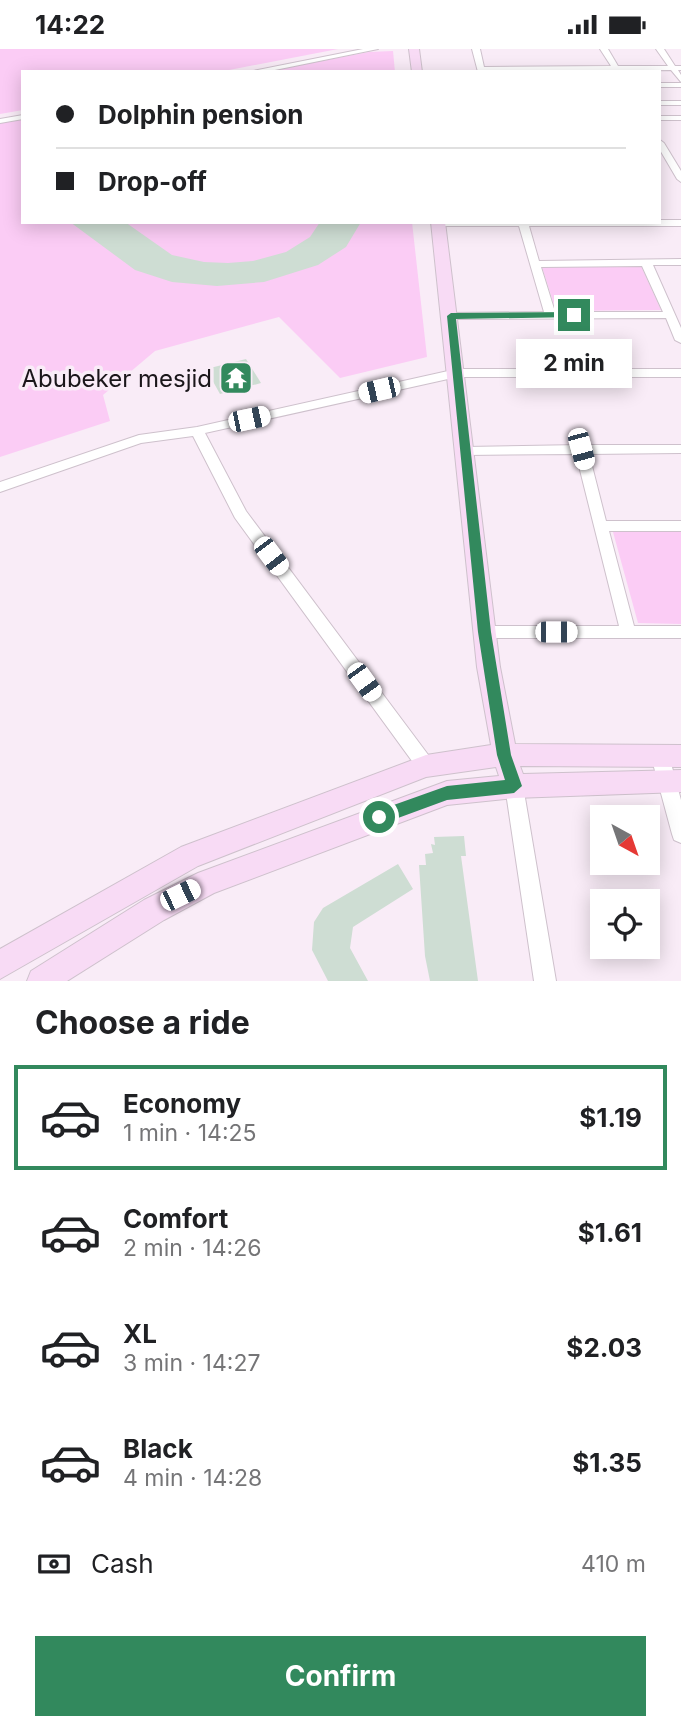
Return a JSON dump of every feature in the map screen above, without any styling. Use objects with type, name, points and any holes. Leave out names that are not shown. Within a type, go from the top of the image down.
[{"type":"street","points":[[263,70],[374,49]]},
{"type":"street","points":[[414,49],[417,70]]},
{"type":"street","points":[[476,49],[482,70],[677,69]]},
{"type":"street","points":[[604,49],[617,70]]},
{"type":"street","points":[[660,49],[677,69],[681,83],[661,85]]},
{"type":"street","points":[[661,103],[681,103]]},
{"type":"street","points":[[0,121],[21,117]]},
{"type":"street","points":[[661,118],[681,118]]},
{"type":"street","points":[[661,147],[681,179]]},
{"type":"street","points":[[661,223],[681,223]]},
{"type":"street","points":[[438,224],[451,316],[485,632],[504,755],[514,786],[545,981]]},
{"type":"street","points":[[523,224],[550,315]]},
{"type":"street","points":[[646,262],[681,340]]},
{"type":"street","points":[[535,264],[681,262]]},
{"type":"street","points":[[451,316],[670,315]]},
{"type":"street","points":[[0,487],[139,439],[197,431],[457,373],[681,373]]},
{"type":"street","points":[[197,431],[240,514],[426,767]]},
{"type":"street","points":[[581,449],[628,632]]},
{"type":"street","points":[[466,451],[681,449]]},
{"type":"street","points":[[601,526],[681,526]]},
{"type":"street","points":[[485,632],[681,632]]},
{"type":"street","points":[[0,965],[142,881],[190,856],[426,767],[469,758],[504,755],[672,768]]},
{"type":"street","points":[[41,981],[154,910],[207,882],[427,799],[473,789],[672,768]]},
{"type":"street","points":[[672,768],[681,834]]},
{"type":"street","points":[[142,881],[154,910]]},
{"type":"shaded area","points":[[0,49],[338,49],[229,70],[21,70],[21,110],[0,114]]},
{"type":"shaded area","points":[[393,51],[395,70],[274,70],[369,52]]},
{"type":"shaded area","points":[[21,118],[21,224],[412,224],[427,357],[340,378],[279,317],[155,351],[103,395],[110,421],[0,457],[0,123]]},
{"type":"shaded area","points":[[641,266],[661,310],[556,311],[542,267]]},
{"type":"shaded area","points":[[613,532],[681,532],[681,624],[638,623]]},
{"type":"building","points":[[73,224],[128,224],[172,255],[204,262],[228,263],[253,261],[286,252],[310,237],[319,224],[360,224],[346,247],[318,265],[264,282],[217,286],[172,282],[135,270]]},
{"type":"building","points":[[246,359],[261,383],[220,394],[206,369]]},
{"type":"building","points":[[464,836],[466,856],[461,856],[478,981],[430,981],[425,956],[419,865],[426,865],[425,854],[433,853],[431,844],[435,845],[434,837]]},
{"type":"building","points":[[398,864],[413,889],[353,927],[350,948],[368,981],[328,981],[312,950],[314,922],[323,908]]},
{"type":"place","name":"Abubeker mesjid","points":[[236,378]]},
{"type":"route","points":[[379,817],[447,793],[514,786],[504,755],[485,632],[451,316],[574,315]]}]
